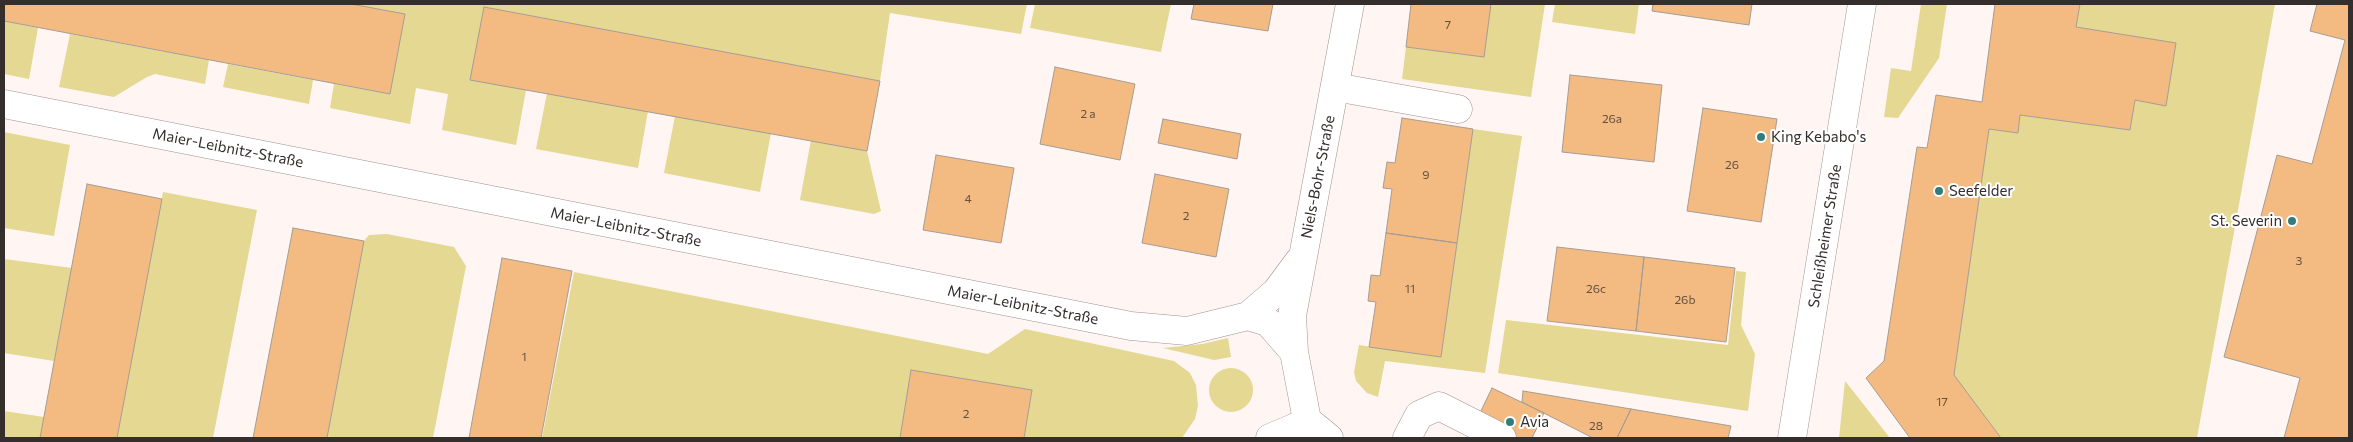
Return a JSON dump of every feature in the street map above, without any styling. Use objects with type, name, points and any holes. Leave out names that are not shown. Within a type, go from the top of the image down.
[{"type":"street","name":"Niels-Bohr-Straße","points":[[1294,352],[1292,316],[1350,4]]},
{"type":"street","name":"Schleißheimer Straße","points":[[1792,438],[1862,4]]},
{"type":"street","points":[[1335,87],[1458,109]]},
{"type":"street","name":"Maier-Leibnitz-Straße","points":[[4,104],[1130,326],[1187,331],[1248,316],[1276,292],[1303,256]]},
{"type":"street","points":[[1248,316],[1268,322],[1294,352],[1307,420],[1328,438]]},
{"type":"street","points":[[1407,438],[1419,415],[1438,406],[1502,438]]},
{"type":"street","points":[[1270,438],[1307,420]]},
{"type":"shaded area","points":[[351,4],[1027,4],[1021,34],[890,13],[880,81],[484,7],[473,67],[526,90],[516,145],[442,130],[448,94],[416,88],[410,124],[330,108],[334,84],[390,94],[405,14]]},
{"type":"shaded area","points":[[1035,4],[1171,4],[1161,52],[1030,28]]},
{"type":"shaded area","points":[[1491,4],[1545,4],[1531,97],[1402,79],[1406,47],[1483,57]]},
{"type":"shaded area","points":[[1555,4],[1639,4],[1635,34],[1552,22]]},
{"type":"shaded area","points":[[1921,4],[1947,4],[1939,58],[1898,118],[1884,117],[1891,68],[1911,71]]},
{"type":"shaded area","points":[[2080,4],[2275,4],[2197,438],[2001,438],[1954,375],[1989,129],[2018,133],[2020,115],[2130,130],[2135,100],[2166,105],[2176,43],[2076,27]]},
{"type":"shaded area","points":[[4,21],[38,28],[29,79],[4,74]]},
{"type":"shaded area","points":[[70,34],[209,60],[205,84],[155,74],[114,97],[59,87]]},
{"type":"shaded area","points":[[228,64],[313,80],[309,104],[223,87]]},
{"type":"shaded area","points":[[547,93],[648,111],[638,168],[536,149]]},
{"type":"shaded area","points":[[675,116],[771,133],[760,192],[664,173]]},
{"type":"shaded area","points":[[1473,129],[1522,136],[1485,373],[1385,361],[1378,397],[1367,393],[1356,381],[1354,372],[1359,345],[1441,357]]},
{"type":"shaded area","points":[[4,132],[70,145],[54,236],[4,228]]},
{"type":"shaded area","points":[[811,140],[867,151],[881,211],[874,214],[800,200]]},
{"type":"shaded area","points":[[163,192],[257,210],[213,438],[117,438]]},
{"type":"shaded area","points":[[387,234],[454,247],[466,266],[433,438],[327,438],[364,241],[369,235]]},
{"type":"shaded area","points":[[4,259],[72,268],[54,361],[4,353]]},
{"type":"shaded area","points":[[1736,271],[1746,272],[1741,325],[1755,354],[1748,411],[1498,373],[1506,320],[1728,345]]},
{"type":"shaded area","points":[[574,272],[988,354],[1025,329],[1174,361],[1190,373],[1196,385],[1198,406],[1195,419],[1182,438],[1024,438],[1032,390],[911,370],[900,438],[542,438]]},
{"type":"shaded area","points":[[1228,338],[1231,357],[1214,360],[1163,348],[1202,344]]},
{"type":"shaded area","points":[[1231,368],[1243,372],[1249,378],[1253,390],[1249,402],[1243,408],[1231,412],[1219,408],[1213,402],[1209,390],[1213,378],[1219,372]]},
{"type":"shaded area","points":[[1845,381],[1857,396],[1890,438],[1839,438]]},
{"type":"shaded area","points":[[4,411],[44,417],[40,438],[4,438]]},
{"type":"building","points":[[4,4],[351,4],[405,14],[390,94],[4,21]]},
{"type":"building","points":[[1194,4],[1273,4],[1268,31],[1191,19]]},
{"type":"building","points":[[1411,4],[1491,4],[1484,57],[1406,47]]},
{"type":"building","points":[[1653,4],[1752,4],[1749,25],[1652,11]]},
{"type":"building","points":[[1995,4],[2080,4],[2076,27],[2176,43],[2166,106],[2135,100],[2130,130],[2020,115],[2018,133],[1989,129],[1954,375],[2001,438],[1910,438],[1866,378],[1884,361],[1917,147],[1927,148],[1936,95],[1982,102]]},
{"type":"building","points":[[2317,4],[2349,4],[2349,438],[2284,438],[2300,378],[2224,357],[2277,155],[2312,164],[2345,40],[2310,31]]},
{"type":"building","points":[[484,7],[880,81],[867,151],[470,80]]},
{"type":"building","points":[[1055,67],[1135,84],[1120,160],[1040,144]]},
{"type":"building","points":[[1570,75],[1662,85],[1654,162],[1562,152]]},
{"type":"building","points":[[1703,108],[1777,119],[1761,222],[1687,211]]},
{"type":"building","points":[[1402,118],[1473,129],[1457,243],[1386,233],[1392,189],[1383,188],[1387,162],[1395,163]]},
{"type":"building","points":[[1163,119],[1241,134],[1237,159],[1158,143]]},
{"type":"building","points":[[936,155],[1014,168],[1001,243],[923,230]]},
{"type":"building","points":[[1155,174],[1229,189],[1216,257],[1142,243]]},
{"type":"building","points":[[87,184],[162,199],[117,438],[40,438]]},
{"type":"building","points":[[293,228],[364,241],[327,438],[253,438]]},
{"type":"building","points":[[1386,233],[1457,243],[1441,357],[1369,347],[1376,302],[1368,301],[1371,275],[1380,276]]},
{"type":"building","points":[[1557,247],[1644,257],[1636,331],[1547,321]]},
{"type":"building","points":[[1644,257],[1735,268],[1726,342],[1636,331]]},
{"type":"building","points":[[502,258],[572,271],[541,438],[469,438]]},
{"type":"building","points":[[911,370],[1032,390],[1024,438],[900,438]]},
{"type":"building","points":[[1492,388],[1544,413],[1532,438],[1468,438]]},
{"type":"building","points":[[1523,391],[1631,409],[1617,438],[1593,438],[1522,402]]},
{"type":"building","points":[[1631,409],[1731,426],[1728,438],[1617,438]]},
{"type":"place","name":"King Kebabo's","points":[[1761,137]]},
{"type":"place","name":"Seefelder","points":[[1939,191]]},
{"type":"place","name":"St. Severin","points":[[2292,221]]},
{"type":"place","name":"Avia","points":[[1510,422]]}]
